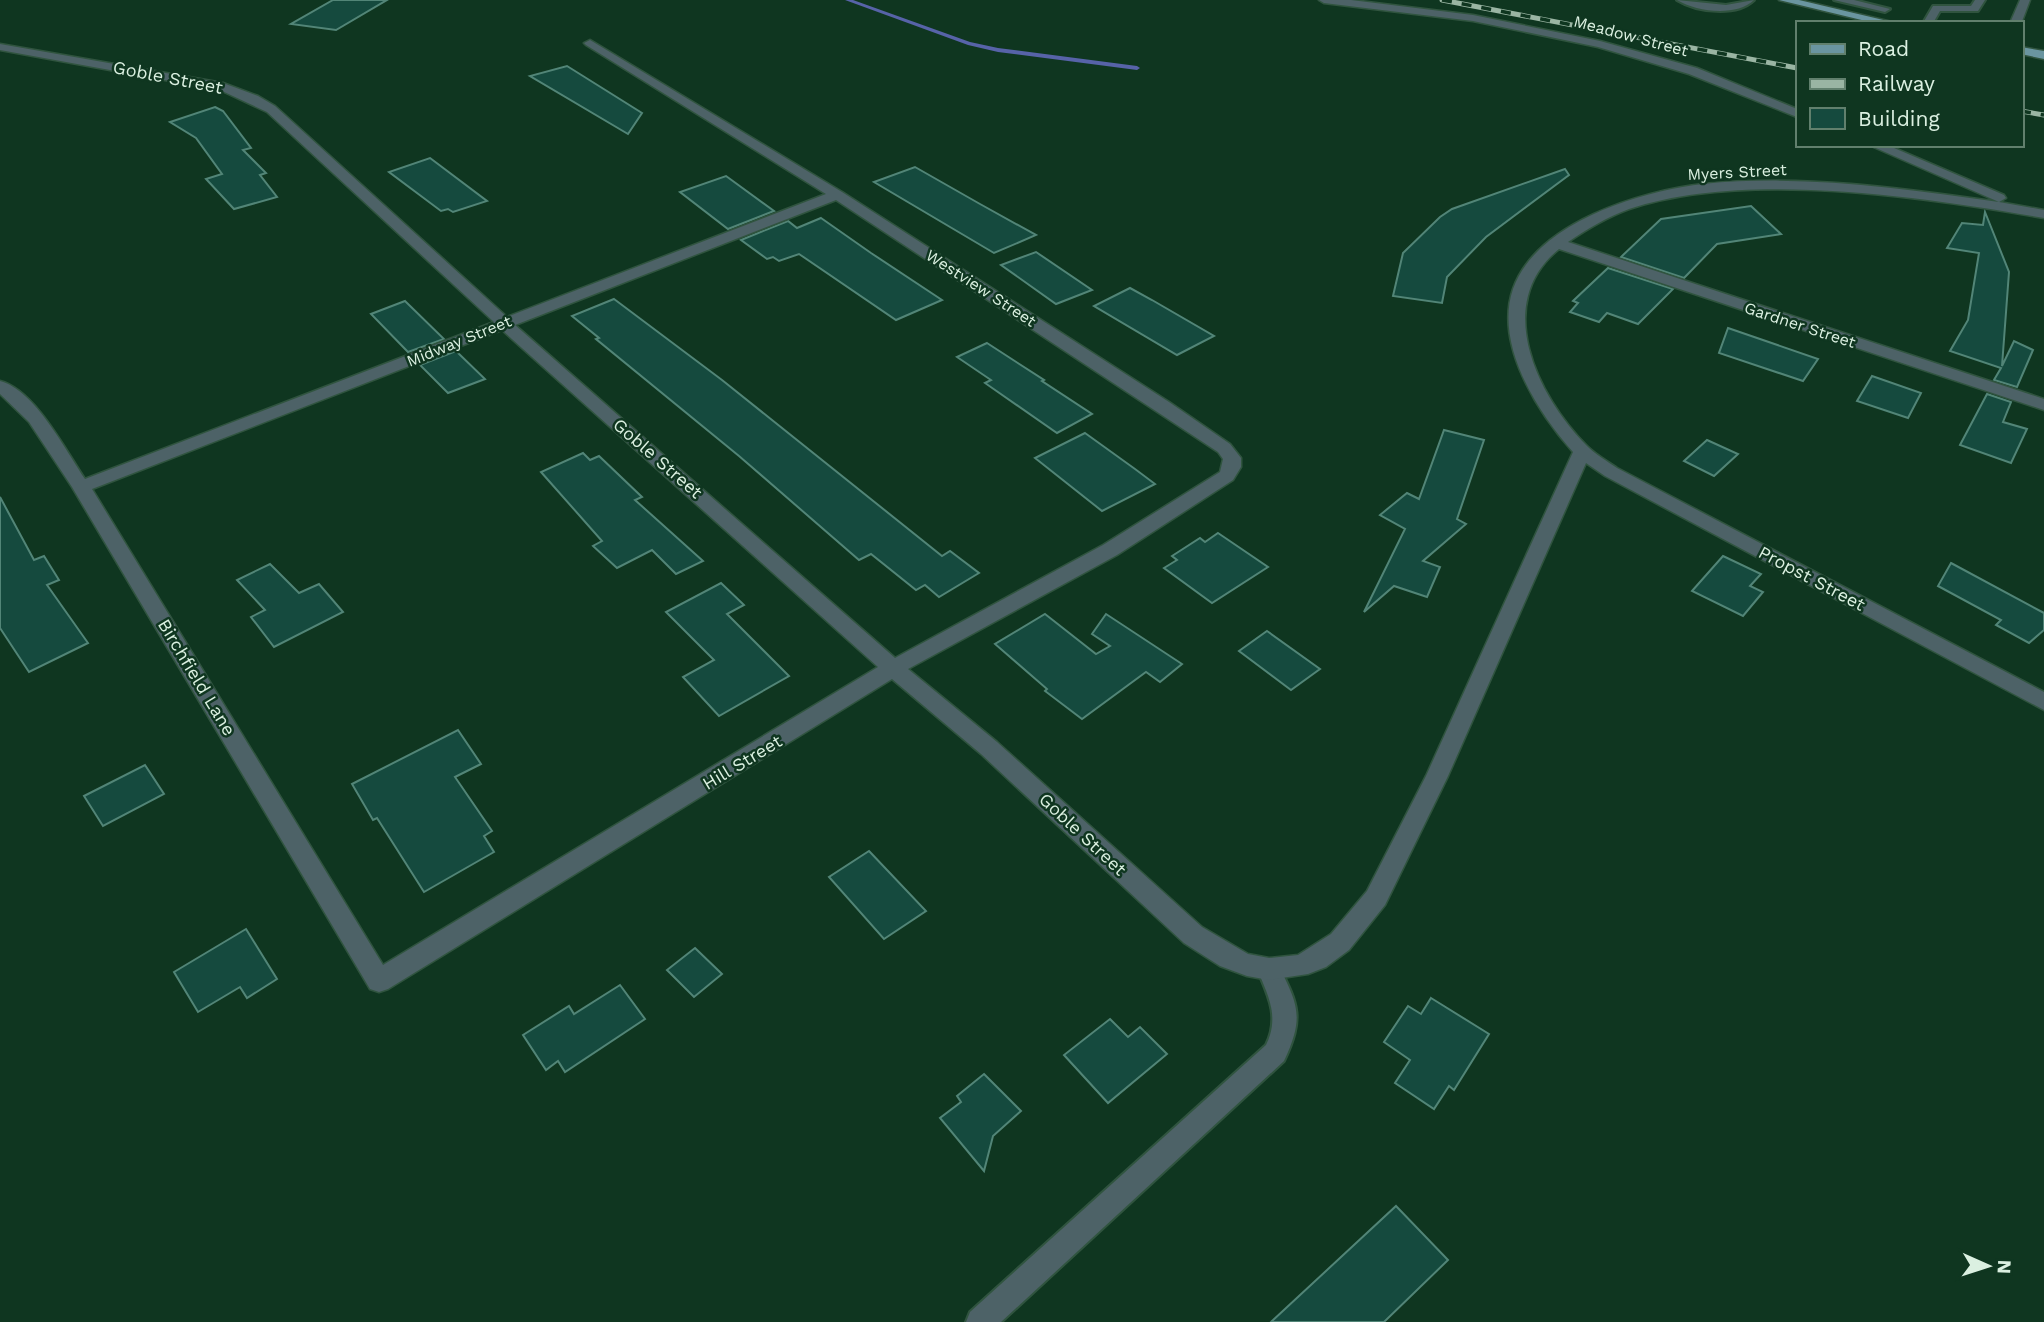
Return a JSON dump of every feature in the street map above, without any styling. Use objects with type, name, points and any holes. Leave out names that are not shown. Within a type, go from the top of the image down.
[{"type":"main road","points":[[1784,0],[1815,3],[1882,21]]},
{"type":"main road","points":[[2023,50],[2044,55]]},
{"type":"street","name":"Meadow Street","points":[[1324,0],[1473,19],[1600,44],[1693,71],[1796,113]]},
{"type":"street","points":[[2017,21],[2023,0]]},
{"type":"street","name":"Westview Street","points":[[590,43],[837,195],[1154,400],[1224,448],[1232,457],[1232,467],[1227,476],[1110,550]]},
{"type":"street","name":"Goble Street","points":[[0,47],[223,87],[271,109],[504,323],[893,668],[989,748],[1193,935],[1229,958],[1269,969],[1299,966],[1317,958],[1340,942],[1376,898],[1437,776],[1582,451]]},
{"type":"street","points":[[1880,147],[2036,212]]},
{"type":"street","name":"Myers Street","points":[[1582,451],[1544,401],[1517,332],[1517,295],[1522,280],[1542,255],[1578,226],[1605,213],[1641,201],[1709,188],[1812,186],[1930,196],[2036,212]]},
{"type":"street","name":"Midway Street","points":[[81,487],[837,195]]},
{"type":"street","name":"Gardner Street","points":[[1556,243],[2044,405]]},
{"type":"street","name":"Birchfield Lane","points":[[0,386],[16,396],[34,418],[81,487],[379,981]]},
{"type":"street","name":"Propst Street","points":[[1582,451],[1611,472],[2044,702]]},
{"type":"street","name":"Hill Street","points":[[379,981],[893,668],[1110,550]]},
{"type":"lane","points":[[1682,0],[1731,8],[1740,7],[1749,0]]},
{"type":"lane","points":[[1839,0],[1887,5],[1877,20]]},
{"type":"lane","points":[[1929,21],[1937,8],[1974,9],[1980,0]]},
{"type":"lane","points":[[980,1322],[1275,1053],[1286,1034],[1288,1021],[1269,969]]},
{"type":"building","points":[[333,0],[387,0],[336,30],[291,24]]},
{"type":"building","points":[[567,66],[642,113],[628,134],[530,76]]},
{"type":"building","points":[[215,107],[223,111],[251,148],[243,150],[266,173],[260,175],[277,197],[234,209],[206,179],[222,174],[196,138],[170,122]]},
{"type":"building","points":[[430,158],[487,201],[453,212],[448,209],[441,211],[389,172]]},
{"type":"building","points":[[915,167],[1036,235],[994,253],[874,182]]},
{"type":"building","points":[[1565,169],[1569,175],[1486,237],[1447,277],[1442,303],[1393,296],[1403,253],[1440,217],[1452,209]]},
{"type":"building","points":[[726,176],[774,211],[728,229],[680,192]]},
{"type":"building","points":[[1751,206],[1781,234],[1717,244],[1684,278],[1621,257],[1661,219]]},
{"type":"building","points":[[1985,212],[2009,272],[2002,366],[2014,341],[2033,350],[2017,387],[1994,380],[2001,368],[1950,351],[1968,320],[1979,253],[1947,248],[1962,223],[1983,225]]},
{"type":"building","points":[[821,218],[942,300],[896,320],[799,254],[779,261],[773,257],[767,259],[741,240],[788,221],[797,228]]},
{"type":"building","points":[[1036,252],[1092,290],[1056,304],[1001,265]]},
{"type":"building","points":[[1608,268],[1673,289],[1638,324],[1607,313],[1599,322],[1570,312],[1578,303],[1573,301]]},
{"type":"building","points":[[1130,288],[1214,336],[1177,355],[1094,306]]},
{"type":"building","points":[[614,299],[722,380],[942,556],[950,551],[979,573],[939,597],[925,585],[916,590],[871,554],[859,560],[572,316]]},
{"type":"building","points":[[405,301],[444,339],[408,352],[371,314]]},
{"type":"building","points":[[1728,328],[1818,359],[1803,381],[1719,353]]},
{"type":"building","points":[[987,343],[1092,414],[1057,433],[985,383],[991,380],[957,357]]},
{"type":"building","points":[[456,351],[485,379],[448,393],[420,365]]},
{"type":"building","points":[[1872,376],[1921,393],[1908,418],[1857,401]]},
{"type":"building","points":[[1987,394],[2011,402],[2003,422],[2027,429],[2011,463],[1960,445]]},
{"type":"building","points":[[1444,430],[1484,440],[1457,519],[1466,524],[1423,561],[1440,567],[1427,597],[1394,586],[1364,612],[1405,529],[1380,515],[1407,493],[1419,499]]},
{"type":"building","points":[[1085,433],[1155,484],[1102,511],[1035,458]]},
{"type":"building","points":[[1707,440],[1738,454],[1714,476],[1684,461]]},
{"type":"building","points":[[583,453],[590,460],[599,456],[642,497],[635,500],[703,561],[676,574],[652,550],[617,568],[593,546],[602,541],[541,472]]},
{"type":"building","points":[[0,497],[34,560],[44,556],[59,580],[47,585],[88,643],[29,672],[0,628]]},
{"type":"building","points":[[1218,533],[1268,567],[1212,603],[1164,568],[1177,560],[1172,556],[1200,538],[1205,542]]},
{"type":"building","points":[[1723,556],[1761,574],[1750,586],[1763,592],[1743,616],[1692,591]]},
{"type":"building","points":[[1951,563],[2044,613],[2044,630],[2029,643],[1996,625],[2001,620],[1938,586]]},
{"type":"building","points":[[270,564],[299,593],[319,584],[343,612],[274,647],[251,617],[265,610],[237,580]]},
{"type":"building","points":[[721,583],[744,605],[727,614],[789,676],[719,716],[683,677],[714,660],[666,612]]},
{"type":"building","points":[[1045,614],[1096,654],[1110,646],[1092,634],[1106,614],[1182,664],[1160,682],[1146,672],[1082,719],[1045,691],[1047,689],[995,644]]},
{"type":"building","points":[[1267,631],[1320,669],[1291,690],[1239,651]]},
{"type":"building","points":[[458,730],[481,764],[455,777],[492,831],[484,836],[494,852],[424,892],[377,818],[373,820],[352,784]]},
{"type":"building","points":[[145,765],[164,794],[103,826],[84,796]]},
{"type":"building","points":[[869,851],[926,911],[884,939],[829,877]]},
{"type":"building","points":[[246,929],[277,979],[247,998],[240,987],[198,1012],[174,972]]},
{"type":"building","points":[[695,948],[722,974],[694,997],[667,970]]},
{"type":"building","points":[[620,985],[645,1019],[565,1072],[558,1061],[546,1070],[523,1035],[569,1006],[574,1014]]},
{"type":"building","points":[[1431,998],[1489,1034],[1454,1090],[1449,1086],[1434,1109],[1395,1083],[1410,1060],[1384,1042],[1408,1006],[1421,1014]]},
{"type":"building","points":[[1110,1019],[1128,1037],[1140,1027],[1167,1054],[1108,1103],[1064,1055]]},
{"type":"building","points":[[984,1074],[1021,1111],[993,1136],[984,1171],[940,1118],[961,1102],[957,1096]]},
{"type":"building","points":[[1396,1206],[1448,1260],[1384,1322],[1271,1322]]},
{"type":"waterway","points":[[848,0],[968,43],[998,50],[1137,68]]},
{"type":"railway","points":[[1442,0],[1796,68]]},
{"type":"railway","points":[[2023,111],[2044,115]]}]
